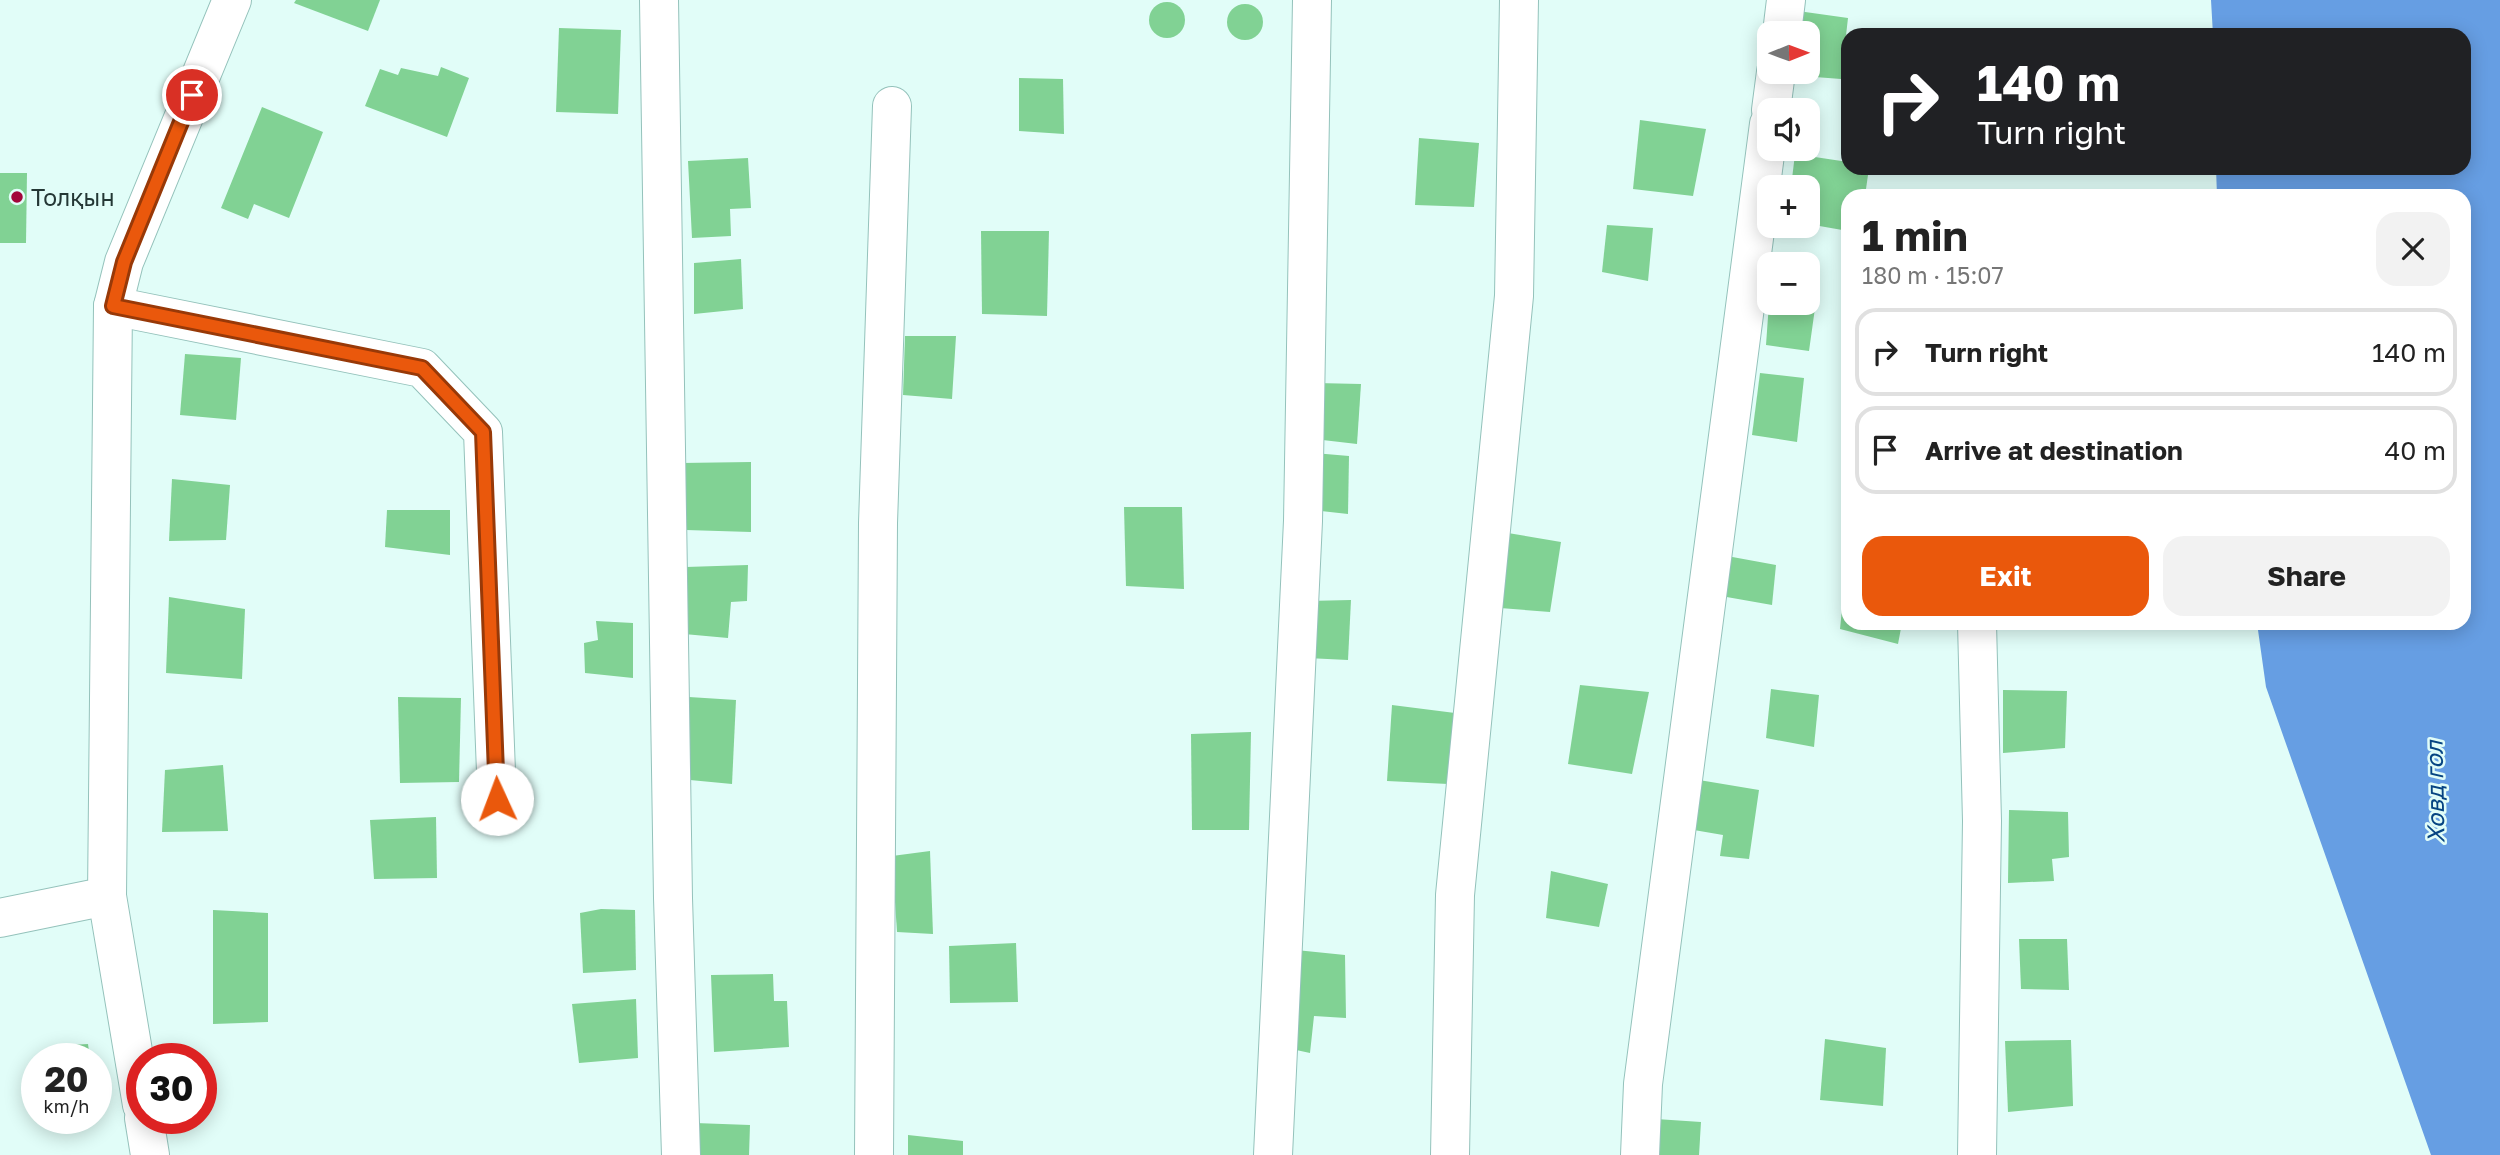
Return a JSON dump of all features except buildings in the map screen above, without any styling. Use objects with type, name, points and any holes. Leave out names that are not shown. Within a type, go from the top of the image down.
[{"type":"street","points":[[132,1043],[107,896],[113,306],[124,262],[232,0]]},
{"type":"street","points":[[659,0],[673,884],[681,1155]]},
{"type":"street","points":[[1273,1155],[1303,521],[1312,0]]},
{"type":"street","points":[[1450,1155],[1455,895],[1514,296],[1519,0]]},
{"type":"street","points":[[1783,21],[1786,0]]},
{"type":"street","points":[[874,1155],[878,523],[892,106]]},
{"type":"street","points":[[1640,1155],[1643,1084],[1764,161]]},
{"type":"street","points":[[113,306],[422,368],[483,432],[497,799]]},
{"type":"street","points":[[1977,630],[1982,821],[1977,1155]]},
{"type":"street","points":[[0,918],[107,896]]},
{"type":"street","points":[[147,1134],[150,1155]]},
{"type":"water","name":"Ховд гол","points":[[2211,0],[2500,0],[2500,1155],[2431,1155],[2266,687],[2258,630],[2471,630],[2471,189],[2217,189],[2216,175],[2471,175],[2471,28],[2213,28]]},
{"type":"place","name":"Толқын","points":[[17,197]]},
{"type":"route","points":[[192,95],[124,262],[113,306],[422,368],[483,432],[497,799]]}]
